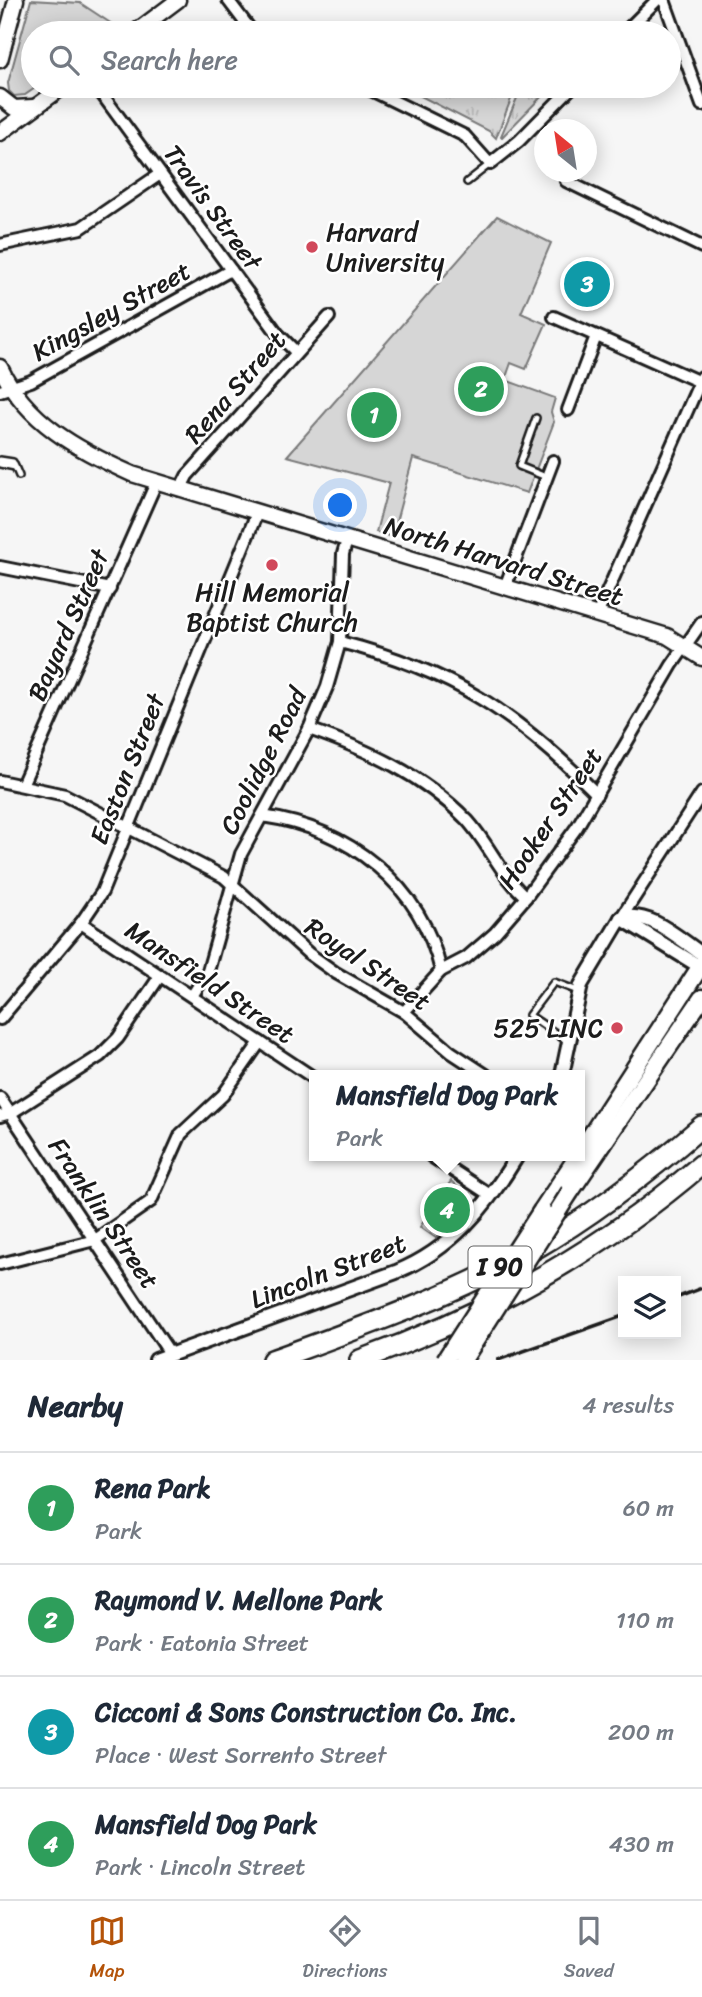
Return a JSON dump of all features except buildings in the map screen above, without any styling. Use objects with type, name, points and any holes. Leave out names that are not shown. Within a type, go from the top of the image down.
[{"type":"highway","name":"I 90","points":[[272,1360],[420,1305],[529,1252],[620,1192],[702,1126]]},
{"type":"highway","points":[[685,1179],[702,1159]]},
{"type":"highway","name":"I 90","points":[[360,1360],[457,1321],[528,1286],[610,1236],[702,1164]]},
{"type":"main road","points":[[1,52],[16,0]]},
{"type":"main road","points":[[150,21],[178,0]]},
{"type":"main road","points":[[0,97],[17,109],[38,106]]},
{"type":"main road","points":[[0,133],[48,98]]},
{"type":"main road","name":"North Harvard Street","points":[[0,367],[5,389],[61,437],[101,460],[156,483],[667,636],[702,658]]},
{"type":"main road","points":[[585,1145],[701,963]]},
{"type":"main road","points":[[463,1360],[570,1192],[702,998]]},
{"type":"main road","points":[[444,1360],[574,1161]]},
{"type":"street","points":[[228,0],[244,21]]},
{"type":"street","points":[[636,21],[657,0]]},
{"type":"street","points":[[664,0],[671,21]]},
{"type":"street","points":[[681,48],[702,105]]},
{"type":"street","name":"Travis Street","points":[[105,98],[282,338],[296,352]]},
{"type":"street","points":[[388,98],[466,136],[490,164],[519,141],[561,98]]},
{"type":"street","points":[[0,245],[59,234],[87,225],[160,174]]},
{"type":"street","points":[[568,182],[702,247]]},
{"type":"street","name":"Kingsley Street","points":[[5,389],[31,381],[231,270]]},
{"type":"street","name":"Rena Street","points":[[180,490],[187,477],[329,317]]},
{"type":"street","points":[[554,317],[701,380],[597,615]]},
{"type":"street","points":[[568,410],[596,336]]},
{"type":"street","points":[[505,587],[552,461]]},
{"type":"street","name":"Bayard Street","points":[[22,785],[156,483]]},
{"type":"street","name":"Easton Street","points":[[0,1019],[81,923],[102,892],[257,513]]},
{"type":"street","name":"Coolidge Road","points":[[192,996],[208,971],[241,854],[309,729],[327,687],[340,642],[343,554],[347,540]]},
{"type":"street","points":[[0,567],[110,589]]},
{"type":"street","name":"Hooker Street","points":[[404,1012],[441,971],[466,958],[487,941],[526,897],[597,794],[702,622]]},
{"type":"street","points":[[340,642],[389,654],[471,690],[542,741],[597,794]]},
{"type":"street","points":[[309,729],[386,759],[437,793],[467,820],[526,897]]},
{"type":"street","name":"Royal Street","points":[[0,781],[65,796],[231,882],[308,953],[404,1012],[451,1052],[478,1070]]},
{"type":"street","points":[[563,1070],[579,992],[590,966],[702,793]]},
{"type":"street","points":[[262,816],[287,819],[328,835],[366,857],[393,878],[410,898],[426,926],[441,971]]},
{"type":"street","points":[[621,918],[701,963]]},
{"type":"street","name":"Mansfield Street","points":[[81,923],[309,1075]]},
{"type":"street","points":[[5,1115],[100,1056],[118,1038],[160,975]]},
{"type":"street","points":[[0,1264],[95,1240],[151,1201],[181,1134],[223,1095],[260,1042]]},
{"type":"street","name":"Franklin Street","points":[[0,1098],[5,1115],[95,1240],[170,1355]]},
{"type":"street","points":[[439,1161],[490,1195]]},
{"type":"street","name":"Lincoln Street","points":[[156,1360],[411,1265],[447,1243],[465,1227],[514,1161]]},
{"type":"lane","points":[[467,182],[490,164]]},
{"type":"lane","points":[[536,418],[519,466],[546,477]]},
{"type":"lane","points":[[0,462],[13,462],[19,475]]},
{"type":"lane","points":[[570,1042],[529,1015],[554,982],[579,992]]},
{"type":"green space","points":[[31,0],[80,3],[107,21],[25,21]]},
{"type":"green space","points":[[21,36],[21,95],[14,96],[9,91],[8,83]]},
{"type":"green space","points":[[425,98],[511,98],[496,138],[489,131]]},
{"type":"green space","points":[[517,98],[540,98],[502,137]]},
{"type":"green space","points":[[497,216],[551,243],[521,313],[546,324],[526,369],[511,363],[505,380],[555,398],[551,412],[554,422],[527,493],[413,458],[392,537],[376,532],[389,483],[287,456]]},
{"type":"green space","points":[[451,1181],[470,1198],[458,1217],[436,1238],[420,1227]]},
{"type":"railway","points":[[681,1296],[702,1288]]},
{"type":"railway","points":[[498,1360],[618,1318]]},
{"type":"place","name":"Harvard University","points":[[312,247]]},
{"type":"place","name":"Cicconi & Sons Construction Co. Inc.","points":[[587,284]]},
{"type":"place","name":"Raymond V. Mellone Park","points":[[481,389]]},
{"type":"place","name":"Rena Park","points":[[374,415]]},
{"type":"place","name":"Hill Memorial Baptist Church","points":[[272,565]]},
{"type":"place","name":"525 LINC","points":[[617,1028]]},
{"type":"place","name":"Mansfield Dog Park","points":[[447,1210]]}]
